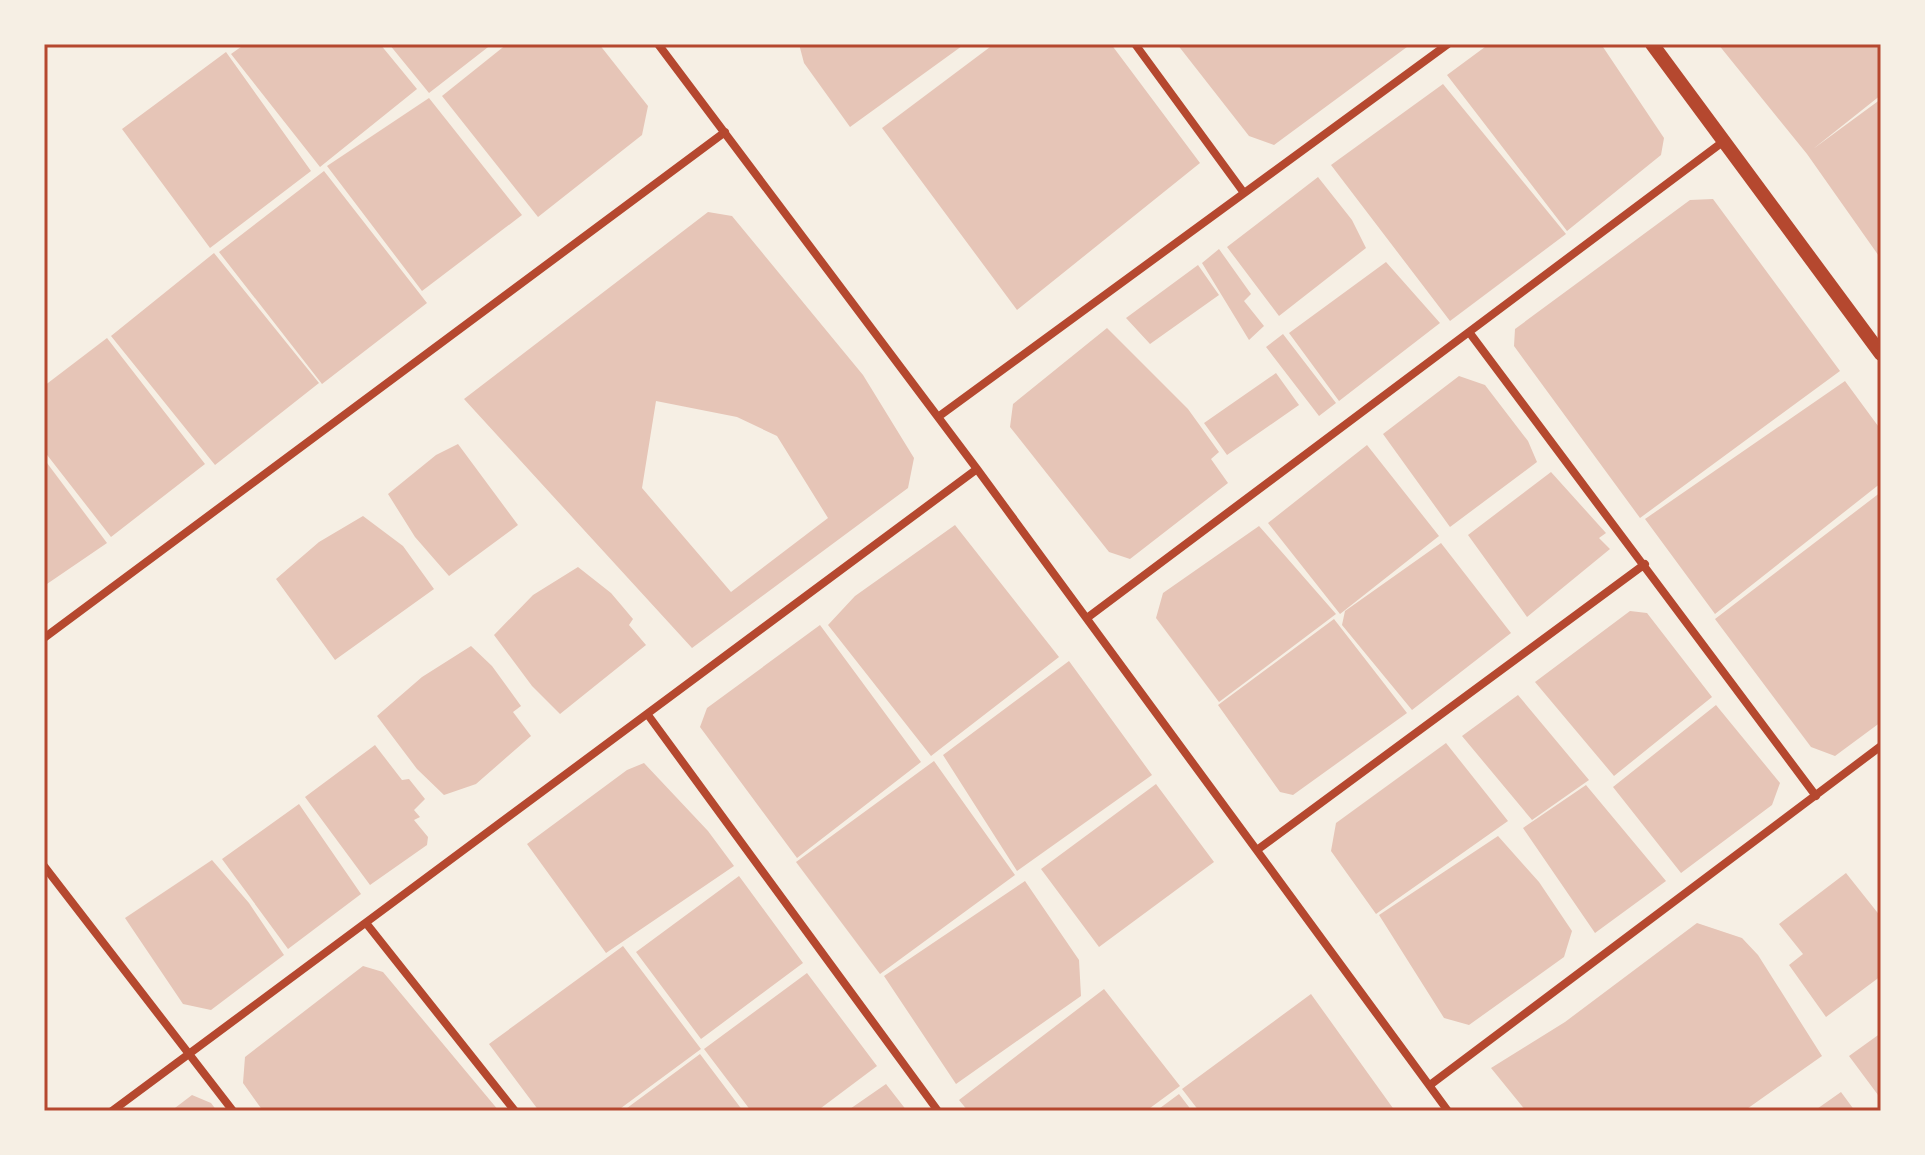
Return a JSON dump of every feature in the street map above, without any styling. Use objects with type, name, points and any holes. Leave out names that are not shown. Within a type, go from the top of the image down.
[{"type":"street","points":[[658,44],[977,469],[1448,1111]]},
{"type":"street","points":[[1135,44],[1244,193]]},
{"type":"street","points":[[938,417],[1448,44]]},
{"type":"street","points":[[1652,44],[1881,354]]},
{"type":"street","points":[[44,638],[725,132]]},
{"type":"street","points":[[1087,618],[1724,141]]},
{"type":"street","points":[[1469,332],[1816,796]]},
{"type":"street","points":[[112,1111],[977,469]]},
{"type":"street","points":[[1257,850],[1645,564]]},
{"type":"street","points":[[648,715],[938,1111]]},
{"type":"street","points":[[1430,1085],[1881,746]]},
{"type":"street","points":[[44,866],[233,1111]]},
{"type":"street","points":[[366,923],[515,1111]]},
{"type":"building","points":[[245,44],[380,44],[417,89],[320,167],[231,54]]},
{"type":"building","points":[[389,44],[492,44],[429,93]]},
{"type":"building","points":[[507,44],[599,44],[648,106],[642,135],[538,217],[442,96]]},
{"type":"building","points":[[799,44],[962,46],[850,127],[804,63]]},
{"type":"building","points":[[994,44],[1111,44],[1200,163],[1017,310],[882,128]]},
{"type":"building","points":[[1177,44],[1411,44],[1274,145],[1249,136]]},
{"type":"building","points":[[1489,44],[1601,44],[1664,138],[1661,155],[1567,231],[1447,75]]},
{"type":"building","points":[[1718,44],[1881,44],[1881,95],[1813,149],[1881,99],[1881,259],[1807,154]]},
{"type":"building","points":[[226,52],[311,171],[210,248],[122,129]]},
{"type":"building","points":[[1443,84],[1566,234],[1450,321],[1331,165]]},
{"type":"building","points":[[429,98],[522,215],[422,291],[327,166]]},
{"type":"building","points":[[324,171],[427,303],[322,384],[219,252]]},
{"type":"building","points":[[1318,177],[1352,220],[1366,248],[1279,316],[1227,247]]},
{"type":"building","points":[[1713,199],[1840,371],[1640,518],[1514,346],[1515,329],[1690,200]]},
{"type":"building","points":[[708,212],[732,216],[863,375],[914,458],[908,488],[692,648],[464,399]],"holes":[[[656,401],[737,417],[777,436],[828,518],[731,592],[642,488]]]},
{"type":"building","points":[[1219,249],[1251,294],[1244,301],[1264,326],[1249,340],[1202,263]]},
{"type":"building","points":[[214,253],[319,383],[215,465],[111,336]]},
{"type":"building","points":[[1386,262],[1440,323],[1339,401],[1289,333]]},
{"type":"building","points":[[1198,265],[1219,295],[1150,344],[1126,318]]},
{"type":"building","points":[[1107,328],[1188,409],[1219,452],[1211,459],[1228,483],[1130,559],[1109,552],[1010,427],[1013,404]]},
{"type":"building","points":[[1283,334],[1336,403],[1319,416],[1266,347]]},
{"type":"building","points":[[107,338],[205,464],[111,537],[44,451],[44,386]]},
{"type":"building","points":[[1276,373],[1299,405],[1227,455],[1204,423]]},
{"type":"building","points":[[1459,376],[1485,385],[1528,441],[1537,462],[1450,527],[1383,434]]},
{"type":"building","points":[[1845,381],[1881,430],[1881,483],[1715,614],[1645,519]]},
{"type":"building","points":[[458,444],[518,525],[449,576],[415,537],[388,494],[436,455]]},
{"type":"building","points":[[1367,445],[1439,536],[1340,614],[1268,523]]},
{"type":"building","points":[[44,459],[107,543],[44,586]]},
{"type":"building","points":[[1551,472],[1606,533],[1599,538],[1610,549],[1527,617],[1468,535]]},
{"type":"building","points":[[1881,492],[1881,722],[1835,756],[1811,747],[1715,619]]},
{"type":"building","points":[[363,516],[403,546],[434,589],[335,660],[276,579],[319,542]]},
{"type":"building","points":[[955,525],[1059,657],[931,756],[828,625],[855,596]]},
{"type":"building","points":[[1259,526],[1336,614],[1219,702],[1156,618],[1163,593]]},
{"type":"building","points":[[1441,543],[1511,633],[1412,710],[1342,625],[1345,611]]},
{"type":"building","points":[[578,567],[611,593],[633,619],[629,625],[646,645],[560,714],[532,686],[494,635],[533,595]]},
{"type":"building","points":[[1630,611],[1647,613],[1712,697],[1614,776],[1535,682]]},
{"type":"building","points":[[1334,619],[1407,713],[1293,795],[1280,792],[1218,705]]},
{"type":"building","points":[[820,625],[921,762],[797,858],[700,727],[707,708]]},
{"type":"building","points":[[471,646],[492,666],[521,706],[513,712],[531,736],[476,784],[444,795],[417,769],[377,716],[422,677]]},
{"type":"building","points":[[1069,661],[1152,775],[1017,871],[943,755]]},
{"type":"building","points":[[1518,695],[1589,780],[1532,820],[1462,736]]},
{"type":"building","points":[[1716,705],[1780,783],[1772,805],[1681,873],[1613,787]]},
{"type":"building","points":[[1446,743],[1508,821],[1376,914],[1331,851],[1336,823]]},
{"type":"building","points":[[375,745],[402,780],[409,779],[425,799],[414,810],[420,817],[414,820],[428,837],[427,845],[370,885],[305,797]]},
{"type":"building","points":[[934,761],[1015,875],[880,974],[796,862]]},
{"type":"building","points":[[644,763],[708,831],[734,866],[606,953],[527,844],[627,770]]},
{"type":"building","points":[[1156,784],[1214,862],[1099,947],[1041,869]]},
{"type":"building","points":[[1586,785],[1666,881],[1595,933],[1523,828]]},
{"type":"building","points":[[299,804],[361,894],[288,949],[222,859]]},
{"type":"building","points":[[1498,836],[1539,882],[1572,931],[1564,957],[1469,1025],[1444,1018],[1379,915]]},
{"type":"building","points":[[212,860],[249,903],[284,955],[211,1010],[183,1004],[125,918]]},
{"type":"building","points":[[1846,873],[1881,917],[1881,976],[1826,1017],[1789,965],[1803,954],[1779,924]]},
{"type":"building","points":[[739,876],[803,963],[701,1039],[636,952]]},
{"type":"building","points":[[1025,881],[1079,960],[1081,996],[956,1084],[884,976]]},
{"type":"building","points":[[1697,923],[1742,938],[1758,955],[1822,1056],[1744,1111],[1526,1111],[1491,1068],[1565,1022]]},
{"type":"building","points":[[623,946],[701,1049],[617,1111],[539,1111],[489,1044]]},
{"type":"building","points":[[363,966],[383,972],[499,1111],[263,1111],[243,1083],[245,1057]]},
{"type":"building","points":[[807,973],[877,1066],[817,1111],[751,1111],[704,1049]]},
{"type":"building","points":[[1104,989],[1180,1086],[1146,1111],[968,1111],[959,1100]]},
{"type":"building","points":[[1311,994],[1395,1111],[1199,1111],[1182,1089]]},
{"type":"building","points":[[1881,1033],[1881,1099],[1849,1056]]},
{"type":"building","points":[[700,1054],[743,1111],[623,1111]]},
{"type":"building","points":[[886,1084],[907,1111],[847,1111]]},
{"type":"building","points":[[1841,1092],[1855,1111],[1814,1111]]},
{"type":"building","points":[[1179,1094],[1192,1111],[1156,1111]]},
{"type":"building","points":[[192,1095],[211,1103],[217,1111],[171,1111]]}]
